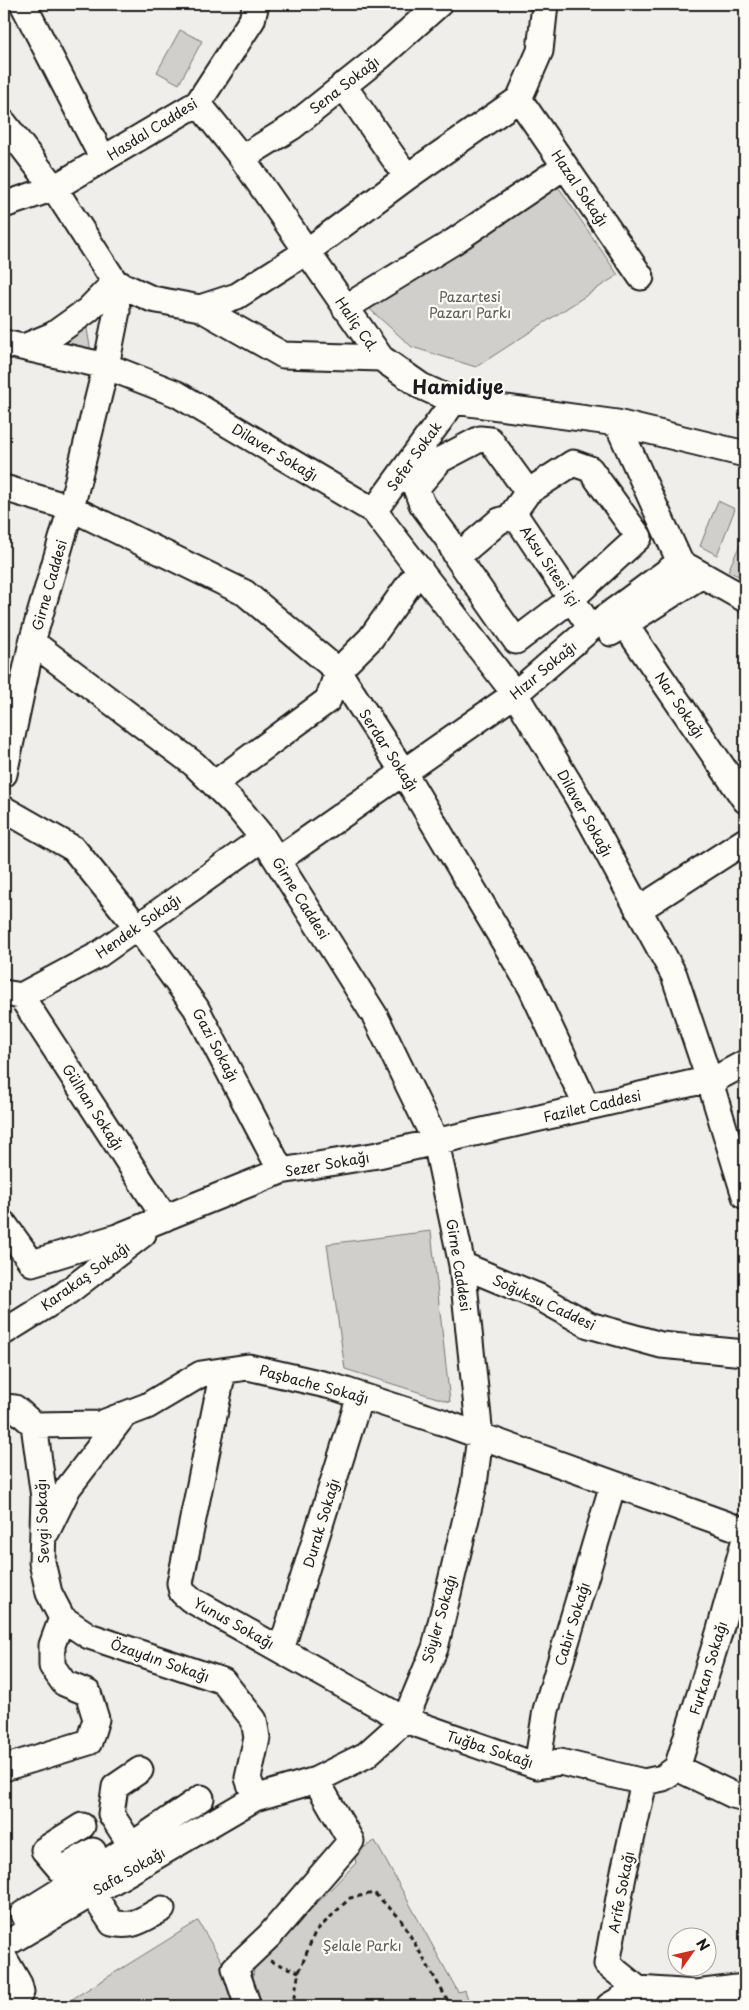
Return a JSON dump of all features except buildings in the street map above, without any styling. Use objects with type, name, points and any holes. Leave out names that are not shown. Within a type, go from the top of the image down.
[{"type":"street","points":[[23,4],[103,159]]},
{"type":"street","name":"Hasdal Caddesi","points":[[4,205],[54,188],[198,103],[252,20],[256,4]]},
{"type":"street","name":"Sena Sokağı","points":[[242,158],[292,127],[381,56],[438,4]]},
{"type":"street","points":[[200,308],[237,296],[306,252],[407,177],[519,99],[540,52],[545,4]]},
{"type":"street","points":[[343,85],[407,177]]},
{"type":"street","name":"Hazal Sokağı","points":[[519,99],[641,276]]},
{"type":"street","name":"Haliç Cd.","points":[[198,103],[242,158],[381,358],[421,386],[454,401],[616,423],[745,454]]},
{"type":"street","name":"Girne Caddesi","points":[[4,123],[54,188],[115,282],[117,311],[106,366],[71,508],[32,642],[194,764],[240,810],[278,860],[375,1016],[436,1142],[462,1265],[480,1436]]},
{"type":"street","points":[[346,308],[453,242],[565,166]]},
{"type":"street","points":[[14,345],[53,335],[88,310],[115,282],[152,299],[200,308],[283,355],[381,358]]},
{"type":"street","name":"Dilaver Sokağı","points":[[14,345],[106,366],[176,394],[374,511],[515,694],[578,798],[674,975],[710,1079],[745,1196]]},
{"type":"street","name":"Sefer Sokak","points":[[374,511],[454,401]]},
{"type":"street","points":[[616,423],[680,562],[745,600]]},
{"type":"street","points":[[519,521],[514,512],[528,492],[573,463],[590,469],[639,537],[571,599],[516,641],[456,557],[448,539],[422,504],[416,488],[440,460],[480,439],[490,440],[528,492]]},
{"type":"street","name":"Serdar Sokağı","points":[[4,488],[71,508],[245,594],[338,671],[404,773],[531,987],[587,1107]]},
{"type":"street","name":"Aksu Sitesi içi","points":[[456,557],[499,520],[508,518],[519,521],[591,628]]},
{"type":"street","name":"Hızır Sokağı","points":[[278,860],[515,694],[591,628],[620,617],[680,562]]},
{"type":"street","points":[[214,784],[328,700],[338,671],[371,638],[420,569]]},
{"type":"street","points":[[515,694],[620,617],[702,574]]},
{"type":"street","name":"Nar Sokağı","points":[[620,617],[745,800]]},
{"type":"street","points":[[4,774],[32,642]]},
{"type":"street","name":"Gazi Sokağı","points":[[4,810],[74,849],[138,928],[196,1008],[281,1171]]},
{"type":"street","name":"Hendek Sokağı","points":[[12,995],[98,955],[263,838]]},
{"type":"street","points":[[638,910],[745,841]]},
{"type":"street","name":"Gülhan Sokağı","points":[[12,995],[165,1218]]},
{"type":"street","name":"Fazilet Caddesi","points":[[436,1142],[719,1077],[745,1063]]},
{"type":"street","name":"Sezer Sokağı","points":[[165,1218],[281,1171],[378,1155],[436,1142]]},
{"type":"street","points":[[4,1224],[32,1263],[117,1237],[165,1218]]},
{"type":"street","name":"Karakaş Sokağı","points":[[4,1332],[65,1294],[165,1218]]},
{"type":"street","name":"Soğuksu Caddesi","points":[[462,1265],[539,1297],[589,1325],[661,1345],[745,1353]]},
{"type":"street","name":"Paşbache Sokağı","points":[[34,1425],[100,1424],[147,1406],[201,1374],[248,1367],[331,1386],[480,1436]]},
{"type":"street","name":"Yunus Sokağı","points":[[223,1371],[180,1584],[182,1592],[405,1720]]},
{"type":"street","name":"Durak Sokağı","points":[[281,1650],[360,1396]]},
{"type":"street","points":[[4,1407],[15,1408],[34,1425]]},
{"type":"street","points":[[43,1539],[68,1488],[124,1415]]},
{"type":"street","name":"Sevgi Sokağı","points":[[34,1425],[44,1497],[42,1562],[49,1593],[62,1618]]},
{"type":"street","points":[[480,1436],[745,1531]]},
{"type":"street","name":"Söyler Sokağı","points":[[255,1798],[316,1780],[366,1755],[405,1720],[434,1648],[474,1485],[480,1436]]},
{"type":"street","name":"Cabir Sokağı","points":[[537,1766],[546,1710],[614,1484]]},
{"type":"street","name":"Furkan Sokağı","points":[[677,1768],[719,1633],[745,1539]]},
{"type":"street","points":[[4,1768],[88,1742],[96,1719],[88,1693],[64,1684],[52,1666],[52,1645],[62,1618]]},
{"type":"street","name":"Özaydın Sokağı","points":[[62,1618],[89,1636],[223,1681],[254,1720],[257,1738],[248,1778],[255,1798]]},
{"type":"street","name":"Tuğba Sokağı","points":[[405,1720],[537,1766],[560,1762],[644,1782]]},
{"type":"street","points":[[644,1782],[663,1778],[677,1768],[733,1795],[745,1798]]},
{"type":"street","points":[[131,1845],[111,1814],[115,1787],[140,1770]]},
{"type":"street","points":[[248,2006],[235,1968],[270,1935],[351,1841],[316,1780]]},
{"type":"street","name":"Arife Sokağı","points":[[638,1989],[607,1964],[623,1876],[644,1782]]},
{"type":"street","points":[[4,1925],[107,1862],[201,1798]]},
{"type":"street","name":"Safa Sokağı","points":[[4,1945],[255,1798]]},
{"type":"street","points":[[82,1826],[44,1850],[61,1870],[97,1849],[107,1862]]},
{"type":"street","points":[[92,1893],[112,1923],[125,1926],[139,1922],[162,1909]]},
{"type":"street","points":[[4,1958],[19,1984],[21,1992],[14,2000],[4,2006]]},
{"type":"street","points":[[609,2006],[638,1989],[696,1993],[745,1987]]},
{"type":"path","points":[[296,2006],[293,2002],[299,1972],[315,1932],[350,1898],[374,1893],[400,1918],[451,2006]]},
{"type":"path","points":[[251,1953],[299,1972]]},
{"type":"green space","points":[[180,30],[202,41],[179,84],[157,72]]},
{"type":"green space","name":"Pazartesi Pazarı Parkı","points":[[555,182],[618,275],[476,367],[412,347],[364,304]]},
{"type":"green space","points":[[86,323],[91,352],[52,347]]},
{"type":"green space","points":[[718,501],[735,509],[717,555],[700,546]]},
{"type":"green space","points":[[742,540],[745,542],[745,579],[728,571]]},
{"type":"green space","points":[[431,1231],[450,1402],[345,1369],[327,1244]]},
{"type":"green space","name":"Şelale Parkı","points":[[375,1841],[458,1992],[465,1990],[470,2006],[259,2006],[253,1976],[255,1964],[265,1957],[356,1863],[354,1853]]},
{"type":"green space","points":[[198,1921],[237,1987],[245,2006],[61,2006]]},
{"type":"district","name":"Hamidiye","points":[[458,386]]}]
